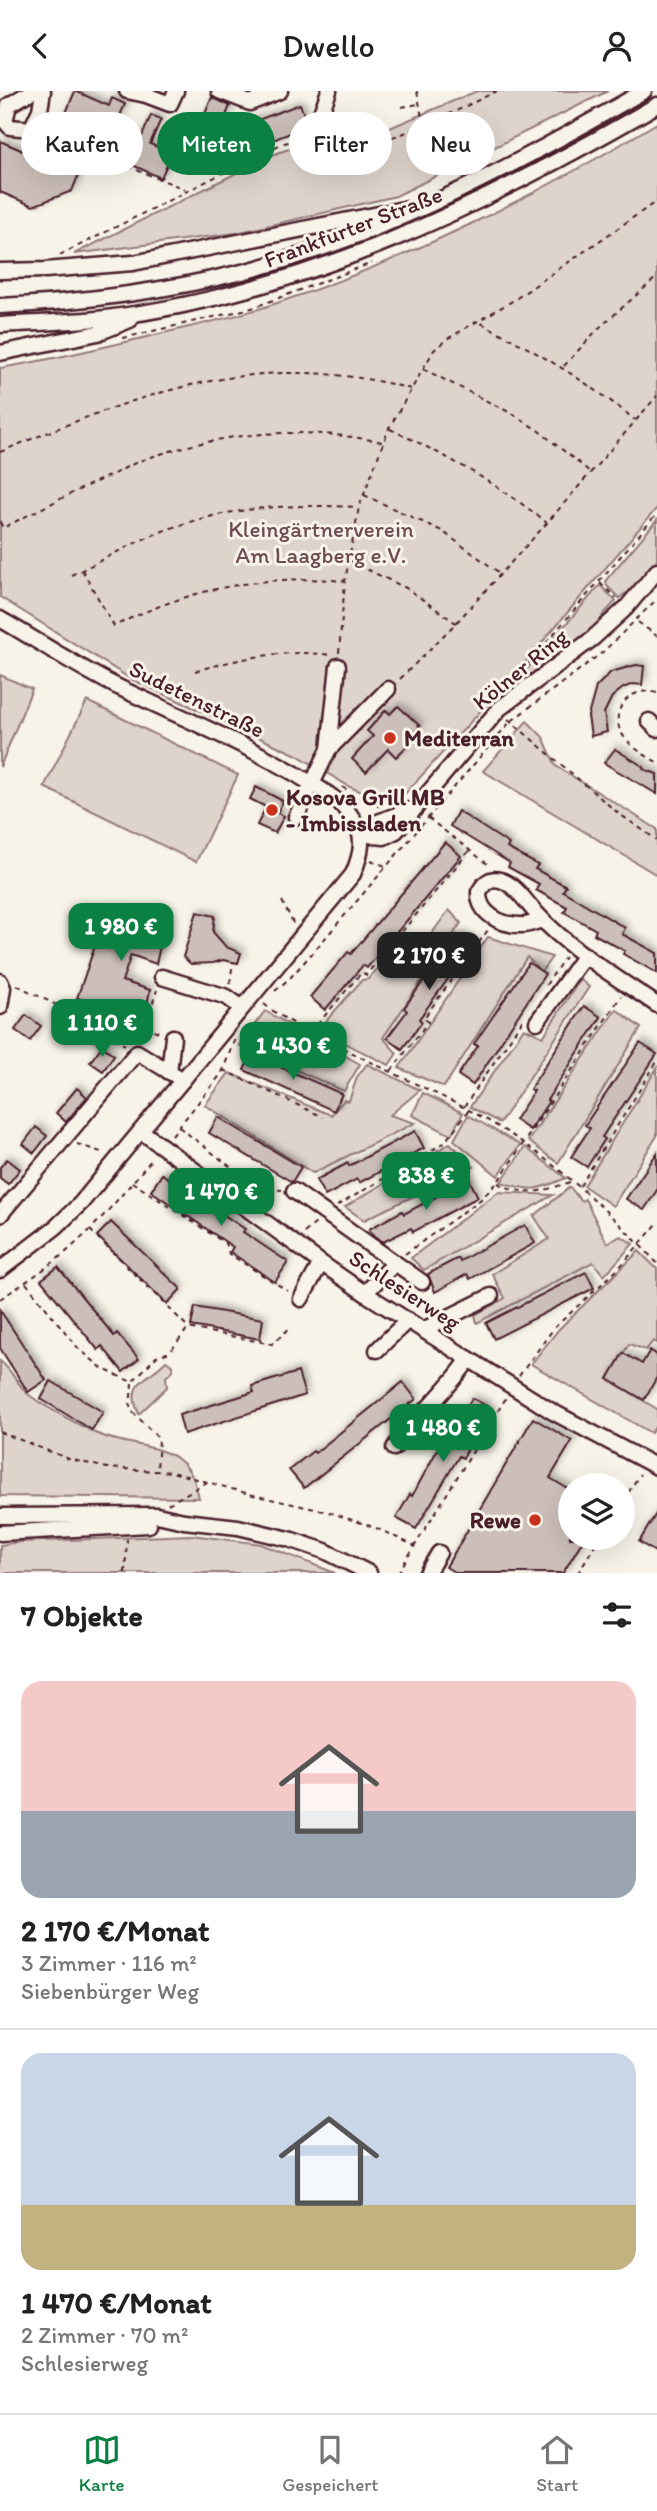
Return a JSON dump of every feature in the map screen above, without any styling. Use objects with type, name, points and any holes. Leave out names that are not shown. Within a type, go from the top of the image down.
[{"type":"street","points":[[21,128],[10,127],[5,121],[5,115],[9,105],[33,91]]},
{"type":"street","points":[[39,112],[43,91]]},
{"type":"street","points":[[127,91],[170,104],[176,91]]},
{"type":"street","points":[[219,91],[250,103],[280,91]]},
{"type":"street","points":[[321,112],[329,91]]},
{"type":"street","name":"Frankfurter Straße","points":[[0,306],[104,299],[197,283],[244,271],[365,232],[442,198],[565,136],[644,91]]},
{"type":"street","name":"Frankfurter Straße","points":[[0,325],[106,318],[153,311],[248,290],[357,255],[508,188],[657,105]]},
{"type":"street","points":[[0,271],[133,263],[396,211],[442,198]]},
{"type":"street","points":[[0,353],[98,333],[153,311]]},
{"type":"street","name":"Kölner Ring","points":[[361,834],[378,822],[415,806],[499,709],[593,639],[657,571]]},
{"type":"street","name":"Sudetenstraße","points":[[0,619],[113,684],[242,745],[311,783],[340,803],[361,834]]},
{"type":"street","points":[[329,749],[338,666]]},
{"type":"street","points":[[296,817],[329,749],[388,689]]},
{"type":"street","points":[[0,1271],[56,1227],[119,1159],[353,874],[361,855],[361,834]]},
{"type":"street","points":[[542,920],[522,926],[496,919],[482,907],[479,891],[486,881],[493,879],[511,885],[542,920],[585,955],[657,1005]]},
{"type":"street","points":[[532,1018],[585,955]]},
{"type":"street","points":[[162,977],[227,997],[242,1008]]},
{"type":"street","points":[[0,1007],[6,982]]},
{"type":"street","points":[[169,1072],[173,1037]]},
{"type":"street","points":[[0,1215],[137,1052],[183,1080]]},
{"type":"street","name":"Schlesierweg","points":[[141,1131],[365,1293],[553,1412],[652,1464]]},
{"type":"street","points":[[294,1191],[422,1283]]},
{"type":"street","points":[[301,1299],[321,1263]]},
{"type":"street","points":[[365,1293],[394,1264]]},
{"type":"street","points":[[423,1330],[491,1296]]},
{"type":"street","points":[[377,1350],[408,1320]]},
{"type":"street","points":[[394,1448],[406,1430],[443,1394],[469,1359]]},
{"type":"street","points":[[0,1516],[158,1515],[237,1527],[289,1539],[325,1551],[369,1573]]},
{"type":"street","points":[[0,1533],[184,1521]]},
{"type":"street","points":[[427,1573],[439,1553]]},
{"type":"path","points":[[417,91],[421,112]]},
{"type":"path","points":[[451,112],[497,91]]},
{"type":"path","points":[[402,107],[419,103]]},
{"type":"path","points":[[275,147],[298,138],[351,145],[390,138],[406,131]]},
{"type":"path","points":[[143,172],[186,190]]},
{"type":"path","points":[[63,253],[218,175]]},
{"type":"path","points":[[195,671],[232,660],[270,654],[308,653],[339,656],[345,581],[359,507],[389,428],[434,350],[447,339],[514,300],[657,201]]},
{"type":"path","points":[[563,367],[598,329],[657,277]]},
{"type":"path","points":[[478,322],[563,367],[636,421]]},
{"type":"path","points":[[422,368],[513,414],[539,431],[591,473]]},
{"type":"path","points":[[0,452],[82,418],[160,392],[218,378],[320,372],[375,379],[412,389]]},
{"type":"path","points":[[388,689],[456,623],[501,574],[657,396]]},
{"type":"path","points":[[389,428],[473,470],[513,496],[547,523]]},
{"type":"path","points":[[0,522],[3,528],[147,459],[199,444],[258,434],[303,431],[383,442]]},
{"type":"path","points":[[363,495],[442,531],[501,574]]},
{"type":"path","points":[[71,575],[125,547],[202,518],[280,505],[359,507]]},
{"type":"path","points":[[512,683],[657,514]]},
{"type":"path","points":[[348,561],[406,588],[456,623]]},
{"type":"path","points":[[82,570],[114,626],[172,601],[206,590],[281,580],[345,581]]},
{"type":"path","points":[[599,582],[621,607],[657,636]]},
{"type":"path","points":[[274,992],[291,977],[510,722],[584,668],[637,621],[657,599]]},
{"type":"path","points":[[657,693],[642,691],[629,697],[621,709],[618,722],[620,731],[627,740],[657,762]]},
{"type":"path","points":[[510,722],[618,813],[657,840]]},
{"type":"path","points":[[427,817],[490,866],[502,880]]},
{"type":"path","points":[[311,1032],[362,972],[366,975],[469,851]]},
{"type":"path","points":[[361,855],[386,866]]},
{"type":"path","points":[[282,901],[299,938]]},
{"type":"path","points":[[390,1072],[428,1022],[424,1018],[496,919]]},
{"type":"path","points":[[542,992],[573,945]]},
{"type":"path","points":[[227,997],[233,962]]},
{"type":"path","points":[[6,982],[72,1013],[137,1052],[162,977]]},
{"type":"path","points":[[394,1264],[462,1211],[480,1201],[497,1183],[628,985]]},
{"type":"path","points":[[268,997],[263,1002],[273,1011],[469,1110],[523,1143],[580,1186],[657,1262]]},
{"type":"path","points":[[464,1108],[532,1018]]},
{"type":"path","points":[[144,1027],[173,1037]]},
{"type":"path","points":[[0,1299],[51,1263],[89,1229],[132,1182],[223,1070],[238,1034]]},
{"type":"path","points":[[580,1186],[657,1062]]},
{"type":"path","points":[[223,1070],[323,1117]]},
{"type":"path","points":[[293,1243],[325,1214],[444,1143],[469,1110]]},
{"type":"path","points":[[179,1127],[258,1188],[294,1191]]},
{"type":"path","points":[[64,1139],[119,1159]]},
{"type":"path","points":[[497,1183],[526,1193],[540,1192],[574,1181]]},
{"type":"path","points":[[132,1182],[225,1243],[229,1254],[301,1299]]},
{"type":"path","points":[[89,1229],[188,1328],[272,1344],[292,1326]]},
{"type":"path","points":[[26,1282],[78,1348],[103,1369],[132,1382]]},
{"type":"path","points":[[157,1471],[159,1439],[130,1409],[132,1382],[157,1356],[170,1352],[188,1328]]},
{"type":"path","points":[[0,1432],[69,1459],[107,1468],[172,1472],[253,1495],[332,1513],[376,1528],[416,1547]]},
{"type":"path","points":[[635,1486],[652,1464]]},
{"type":"path","points":[[167,1505],[209,1481]]},
{"type":"path","points":[[125,1573],[128,1525]]},
{"type":"path","points":[[578,1573],[592,1550]]},
{"type":"green space","points":[[477,91],[608,91],[495,147],[495,112],[427,112]]},
{"type":"green space","points":[[406,121],[406,175],[438,175],[396,196],[236,233],[74,254],[233,175],[275,175],[275,154],[289,149],[289,175],[392,175],[392,127]]},
{"type":"green space","name":"Kleingärtnerverein Am Laagberg e.V.","points":[[657,123],[657,508],[526,661],[404,795],[392,799],[377,798],[350,787],[297,755],[131,679],[0,597],[0,368],[228,318],[323,287],[373,268],[471,224],[566,175]]},
{"type":"green space","points":[[657,520],[657,559],[629,596],[626,593],[619,598],[607,586],[606,580]]},
{"type":"green space","points":[[600,585],[616,601],[602,616],[605,619],[500,700]]},
{"type":"green space","points":[[0,675],[32,689],[0,767]]},
{"type":"green space","points":[[87,701],[238,775],[196,862],[44,787]]},
{"type":"green space","points":[[527,721],[543,737],[556,766],[657,829],[657,875],[483,771]]},
{"type":"green space","points":[[449,910],[461,923],[383,1038],[397,1053],[389,1065],[318,1030],[362,980],[368,979],[401,942],[421,948]]},
{"type":"green space","points":[[488,937],[552,957],[541,972],[527,957],[444,1087],[399,1068]]},
{"type":"green space","points":[[580,979],[589,987],[500,1123],[470,1107],[524,1028],[543,1037]]},
{"type":"green space","points":[[616,1009],[641,1028],[558,1163],[528,1141]]},
{"type":"green space","points":[[265,1011],[360,1064],[344,1091],[239,1045]]},
{"type":"green space","points":[[367,1064],[420,1090],[390,1115],[415,1123],[313,1173],[205,1105],[229,1073],[331,1115],[344,1100],[349,1101],[357,1077]]},
{"type":"green space","points":[[657,1068],[657,1136],[613,1206],[584,1186]]},
{"type":"green space","points":[[423,1093],[463,1113],[451,1135],[412,1115]]},
{"type":"green space","points":[[468,1115],[520,1145],[498,1176],[454,1140]]},
{"type":"green space","points":[[450,1143],[474,1167],[364,1220],[345,1207]]},
{"type":"green space","points":[[525,1147],[566,1178],[534,1189],[501,1182]]},
{"type":"green space","points":[[570,1187],[581,1201],[585,1199],[607,1243],[621,1236],[633,1244],[604,1276],[593,1262],[477,1323],[475,1315],[505,1298],[492,1274],[549,1239],[534,1216]]},
{"type":"green space","points":[[498,1192],[553,1195],[424,1270],[411,1258]]},
{"type":"green space","points":[[639,1251],[657,1269],[657,1343],[653,1341],[646,1350],[629,1344],[608,1379],[657,1409],[657,1424],[651,1433],[531,1364],[559,1329]]},
{"type":"green space","points":[[0,1361],[28,1394],[68,1419],[115,1440],[152,1448],[175,1457],[190,1472],[199,1498],[0,1496]]},
{"type":"green space","points":[[166,1361],[173,1366],[173,1370],[166,1377],[167,1387],[139,1414],[134,1395],[136,1388]]},
{"type":"green space","points":[[191,1535],[261,1544],[335,1573],[0,1573],[0,1545]]},
{"type":"building","points":[[75,91],[109,106],[112,98],[125,104],[122,112],[66,112]]},
{"type":"building","points":[[212,97],[230,106],[228,112],[206,112]]},
{"type":"building","points":[[300,104],[303,112],[289,112],[289,134],[275,139],[275,114]]},
{"type":"building","points":[[151,115],[157,117],[157,128],[150,144],[157,147],[157,175],[162,175],[161,178],[143,170],[143,134]]},
{"type":"building","points":[[0,141],[21,150],[21,175],[78,175],[72,191],[33,206],[0,192]]},
{"type":"building","points":[[636,665],[644,666],[642,685],[633,684],[623,688],[612,697],[604,713],[607,732],[591,736],[588,716],[596,687],[611,672]]},
{"type":"building","name":"Mediterran","points":[[398,706],[420,726],[407,740],[410,743],[396,757],[388,749],[366,772],[352,759],[373,736],[367,731],[386,710],[390,714]]},
{"type":"building","points":[[615,749],[644,767],[643,769],[657,774],[657,794],[604,763]]},
{"type":"building","name":"Kosova Grill MB - Imbissladen","points":[[256,787],[283,801],[277,813],[284,816],[275,833],[257,825],[266,807],[250,799]]},
{"type":"building","points":[[458,811],[509,844],[507,848],[538,865],[535,869],[566,886],[563,891],[625,928],[622,934],[657,953],[657,973],[594,934],[596,930],[564,912],[567,907],[536,890],[539,884],[508,867],[510,863],[450,826]]},
{"type":"building","points":[[445,842],[461,856],[367,968],[363,965],[325,1010],[310,997],[348,952],[351,954]]},
{"type":"building","points":[[107,911],[165,924],[156,964],[131,955],[122,981],[150,990],[144,1020],[77,998]]},
{"type":"building","points":[[197,912],[215,916],[213,932],[226,947],[241,953],[238,963],[223,960],[191,964],[183,957]]},
{"type":"building","points":[[457,935],[472,946],[419,1019],[422,1022],[402,1049],[387,1038],[407,1011],[404,1008]]},
{"type":"building","points":[[529,963],[545,974],[473,1085],[458,1075],[478,1046],[474,1044]]},
{"type":"building","points":[[584,1006],[601,1017],[530,1130],[515,1120],[534,1091],[530,1089]]},
{"type":"building","points":[[26,1015],[41,1026],[30,1041],[15,1030]]},
{"type":"building","points":[[640,1043],[657,1054],[602,1137],[605,1139],[587,1167],[571,1157],[590,1128],[585,1125]]},
{"type":"building","points":[[102,1046],[114,1055],[103,1071],[90,1062]]},
{"type":"building","points":[[251,1054],[342,1094],[334,1111],[244,1070]]},
{"type":"building","points":[[77,1088],[87,1097],[66,1122],[56,1113]]},
{"type":"building","points":[[218,1117],[301,1167],[292,1182],[209,1133]]},
{"type":"building","points":[[36,1127],[47,1136],[34,1153],[23,1144]]},
{"type":"building","points":[[415,1131],[424,1148],[359,1183],[357,1179],[325,1196],[316,1180]]},
{"type":"building","points":[[657,1153],[657,1190],[644,1210],[626,1199]]},
{"type":"building","points":[[7,1159],[20,1169],[8,1184],[0,1178],[0,1167]]},
{"type":"building","points":[[162,1174],[245,1229],[243,1232],[288,1262],[275,1282],[230,1252],[233,1247],[151,1191]]},
{"type":"building","points":[[469,1179],[478,1197],[413,1232],[411,1228],[383,1242],[369,1229],[402,1211],[404,1214]]},
{"type":"building","points":[[111,1222],[181,1289],[167,1304],[97,1236]]},
{"type":"building","points":[[525,1225],[535,1243],[470,1279],[467,1274],[435,1292],[428,1274],[458,1258],[460,1261]]},
{"type":"building","points":[[58,1267],[114,1336],[117,1333],[139,1359],[123,1372],[102,1346],[98,1350],[41,1280]]},
{"type":"building","points":[[586,1272],[594,1288],[494,1339],[486,1323]]},
{"type":"building","points":[[195,1307],[263,1319],[260,1339],[191,1326]]},
{"type":"building","points":[[0,1310],[46,1380],[28,1392],[0,1348]]},
{"type":"building","points":[[650,1350],[657,1355],[657,1377],[644,1400],[608,1379],[623,1353],[642,1364]]},
{"type":"building","points":[[298,1372],[305,1395],[184,1434],[179,1415],[254,1392],[252,1386]]},
{"type":"building","points":[[51,1381],[103,1412],[92,1430],[41,1399]]},
{"type":"building","points":[[403,1382],[416,1399],[304,1488],[289,1470],[313,1451],[315,1453]]},
{"type":"building","points":[[472,1398],[490,1408],[463,1458],[459,1456],[416,1529],[396,1518],[410,1494],[412,1496],[440,1445],[445,1447]]},
{"type":"building","points":[[533,1418],[572,1441],[550,1478],[558,1483],[558,1550],[577,1550],[563,1573],[456,1573],[446,1567]]},
{"type":"building","points":[[657,1512],[657,1553],[639,1542]]},
{"type":"place","name":"Mediterran","points":[[390,738]]},
{"type":"place","name":"Kosova Grill MB - Imbissladen","points":[[272,810]]},
{"type":"place","name":"Rewe","points":[[535,1520]]}]
